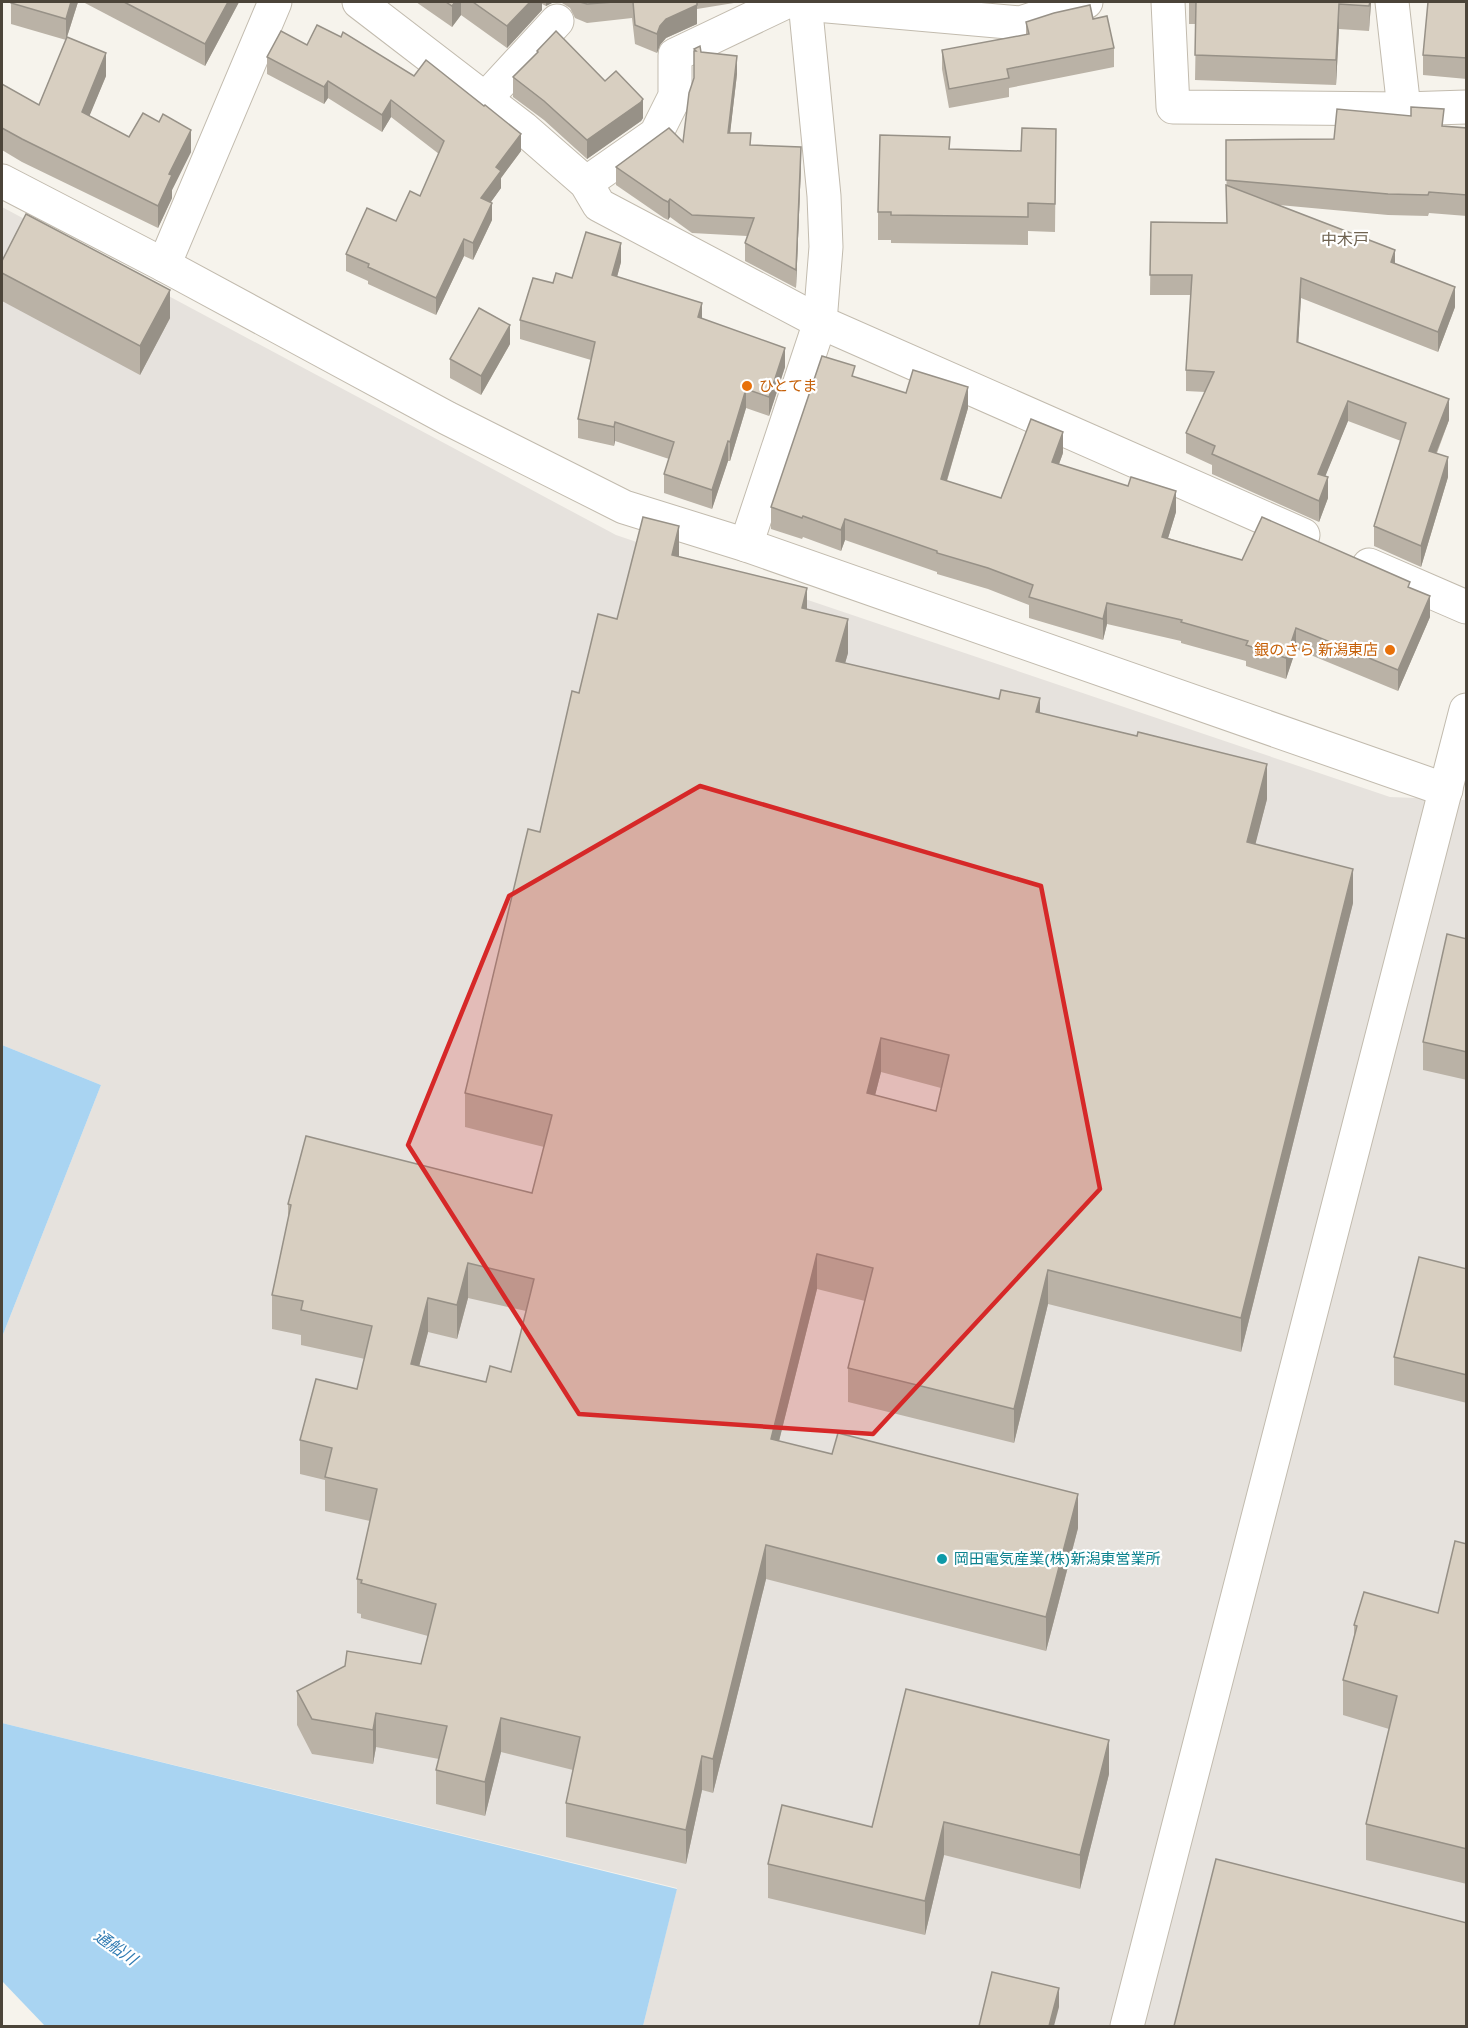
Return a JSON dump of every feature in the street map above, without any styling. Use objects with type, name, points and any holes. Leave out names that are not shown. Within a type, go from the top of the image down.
[{"type":"street","points":[[164,265],[275,2]]},
{"type":"street","points":[[359,2],[523,128],[586,183],[599,205],[820,322],[1467,607]]},
{"type":"street","points":[[746,545],[820,322],[826,247],[825,227],[799,2]]},
{"type":"street","points":[[586,183],[656,134],[675,96],[675,55],[799,2],[1020,23],[1086,2]]},
{"type":"street","points":[[1168,2],[1173,107],[1404,109],[1467,107]]},
{"type":"street","points":[[1392,2],[1404,109]]},
{"type":"street","points":[[485,99],[557,21]]},
{"type":"street","points":[[2,181],[164,265],[447,418],[624,507],[746,545],[1446,790]]},
{"type":"street","points":[[1127,2026],[1446,790],[1462,749],[1467,710]]},
{"type":"highlighted area","points":[[700,786],[1041,886],[1100,1189],[873,1434],[579,1414],[408,1145],[509,896]]},
{"type":"shaded area","points":[[2,207],[616,535],[1390,797],[1466,800],[1466,2026],[643,2026],[677,1888],[2,1723],[2,1337],[101,1085],[2,1045]]},
{"type":"water","points":[[2,1045],[101,1085],[2,1337]]},
{"type":"water","name":"通船川","points":[[2,1723],[677,1889],[643,2026],[45,2026],[2,1981]]},
{"type":"building","points":[[11,2],[71,2],[66,19]]},
{"type":"building","points":[[124,2],[228,2],[205,44]]},
{"type":"building","points":[[473,2],[530,2],[507,26]]},
{"type":"building","points":[[580,2],[614,2],[587,4]]},
{"type":"building","points":[[633,2],[697,2],[697,5],[666,19],[657,34],[635,25]]},
{"type":"building","points":[[1196,2],[1370,2],[1369,6],[1339,4],[1336,60],[1195,55]]},
{"type":"building","points":[[1428,2],[1467,2],[1467,58],[1423,55]]},
{"type":"building","points":[[1090,5],[1093,19],[1107,16],[1114,48],[1007,69],[1009,78],[949,89],[942,50],[1029,34],[1026,22]]},
{"type":"building","points":[[317,25],[341,37],[343,32],[414,76],[426,60],[521,134],[496,167],[501,171],[481,198],[492,203],[473,243],[464,239],[436,298],[368,267],[369,264],[346,254],[367,208],[396,221],[410,191],[420,196],[444,141],[391,100],[382,115],[328,81],[324,87],[267,57],[281,31],[307,45]]},
{"type":"building","points":[[556,31],[605,81],[616,71],[643,99],[587,140],[544,101],[513,77]]},
{"type":"building","points":[[67,37],[106,53],[82,112],[129,137],[143,113],[159,122],[163,114],[191,130],[169,174],[172,175],[158,206],[2,128],[2,84],[39,105]]},
{"type":"building","points":[[700,46],[701,52],[737,56],[728,133],[751,133],[750,145],[801,147],[796,270],[745,243],[754,218],[692,215],[670,199],[668,202],[664,200],[616,167],[669,128],[683,142],[689,93],[694,78],[694,51],[696,51],[694,49]]},
{"type":"building","points":[[1411,107],[1444,109],[1442,126],[1467,128],[1467,195],[1429,192],[1428,195],[1388,194],[1226,180],[1226,140],[1334,139],[1337,109],[1411,116]]},
{"type":"building","points":[[1022,128],[1056,129],[1055,204],[1028,203],[1028,217],[891,215],[891,212],[878,212],[880,135],[950,137],[949,149],[1021,151]]},
{"type":"building","points":[[1226,185],[1395,250],[1391,262],[1455,287],[1438,332],[1301,278],[1297,342],[1449,399],[1429,451],[1448,457],[1421,546],[1374,526],[1406,423],[1348,401],[1318,474],[1328,477],[1319,501],[1212,454],[1215,446],[1186,433],[1214,372],[1186,370],[1192,275],[1150,275],[1151,222],[1227,223]]},
{"type":"building","points":[[26,214],[170,290],[140,346],[2,273],[2,261]]},
{"type":"building","points":[[586,232],[621,243],[612,275],[702,303],[698,317],[785,348],[769,397],[746,389],[712,490],[664,474],[674,442],[615,422],[614,427],[578,419],[595,342],[520,320],[533,278],[553,283],[556,273],[572,278]]},
{"type":"building","points":[[479,308],[510,325],[481,376],[450,359]]},
{"type":"building","points":[[822,356],[855,366],[852,376],[906,393],[913,370],[968,387],[941,479],[1001,498],[1031,419],[1063,432],[1052,462],[1128,486],[1131,477],[1176,491],[1162,537],[1242,560],[1262,517],[1410,582],[1408,587],[1430,596],[1398,670],[1296,628],[1286,658],[1246,645],[1248,641],[1181,622],[1182,620],[1107,603],[1103,619],[1029,597],[1033,585],[845,519],[841,530],[771,507]]},
{"type":"building","points":[[643,517],[679,526],[672,555],[807,588],[802,608],[848,619],[836,661],[999,699],[1001,690],[1040,698],[1036,712],[1137,736],[1138,732],[1267,764],[1247,842],[1353,869],[1241,1318],[1048,1270],[1014,1409],[848,1368],[873,1268],[817,1254],[771,1439],[832,1454],[838,1433],[1078,1494],[1046,1617],[766,1545],[713,1759],[702,1756],[686,1830],[566,1803],[580,1737],[501,1718],[485,1782],[436,1770],[447,1726],[376,1713],[373,1730],[312,1719],[297,1691],[345,1666],[347,1651],[421,1664],[436,1604],[361,1583],[362,1580],[357,1579],[377,1489],[325,1477],[332,1448],[300,1440],[316,1379],[357,1389],[372,1326],[301,1310],[303,1301],[272,1295],[291,1205],[288,1204],[306,1136],[532,1193],[552,1115],[465,1093],[528,829],[540,832],[572,691],[579,693],[598,614],[617,619]],"holes":[[[881,1038],[949,1055],[936,1111],[867,1093]],[[468,1263],[534,1279],[511,1372],[490,1366],[486,1382],[411,1364],[428,1298],[457,1305]]]},
{"type":"building","points":[[1447,934],[1467,939],[1467,1052],[1423,1042]]},
{"type":"building","points":[[1419,1257],[1467,1269],[1467,1375],[1394,1357]]},
{"type":"building","points":[[1455,1541],[1467,1544],[1467,1849],[1366,1824],[1397,1696],[1343,1680],[1357,1626],[1354,1625],[1364,1592],[1438,1613]]},
{"type":"building","points":[[906,1689],[1109,1740],[1080,1855],[944,1822],[925,1901],[768,1864],[782,1805],[872,1827]]},
{"type":"building","points":[[1216,1859],[1467,1923],[1467,2026],[1174,2026]]},
{"type":"building","points":[[992,1972],[1059,1988],[1049,2026],[979,2026]]},
{"type":"place","name":"ひとてま","points":[[747,386]]},
{"type":"place","name":"銀のさら 新潟東店","points":[[1390,650]]},
{"type":"place","name":"岡田電気産業(株)新潟東営業所","points":[[942,1559]]},
{"type":"district","name":"中木戸","points":[[1345,239]]}]
